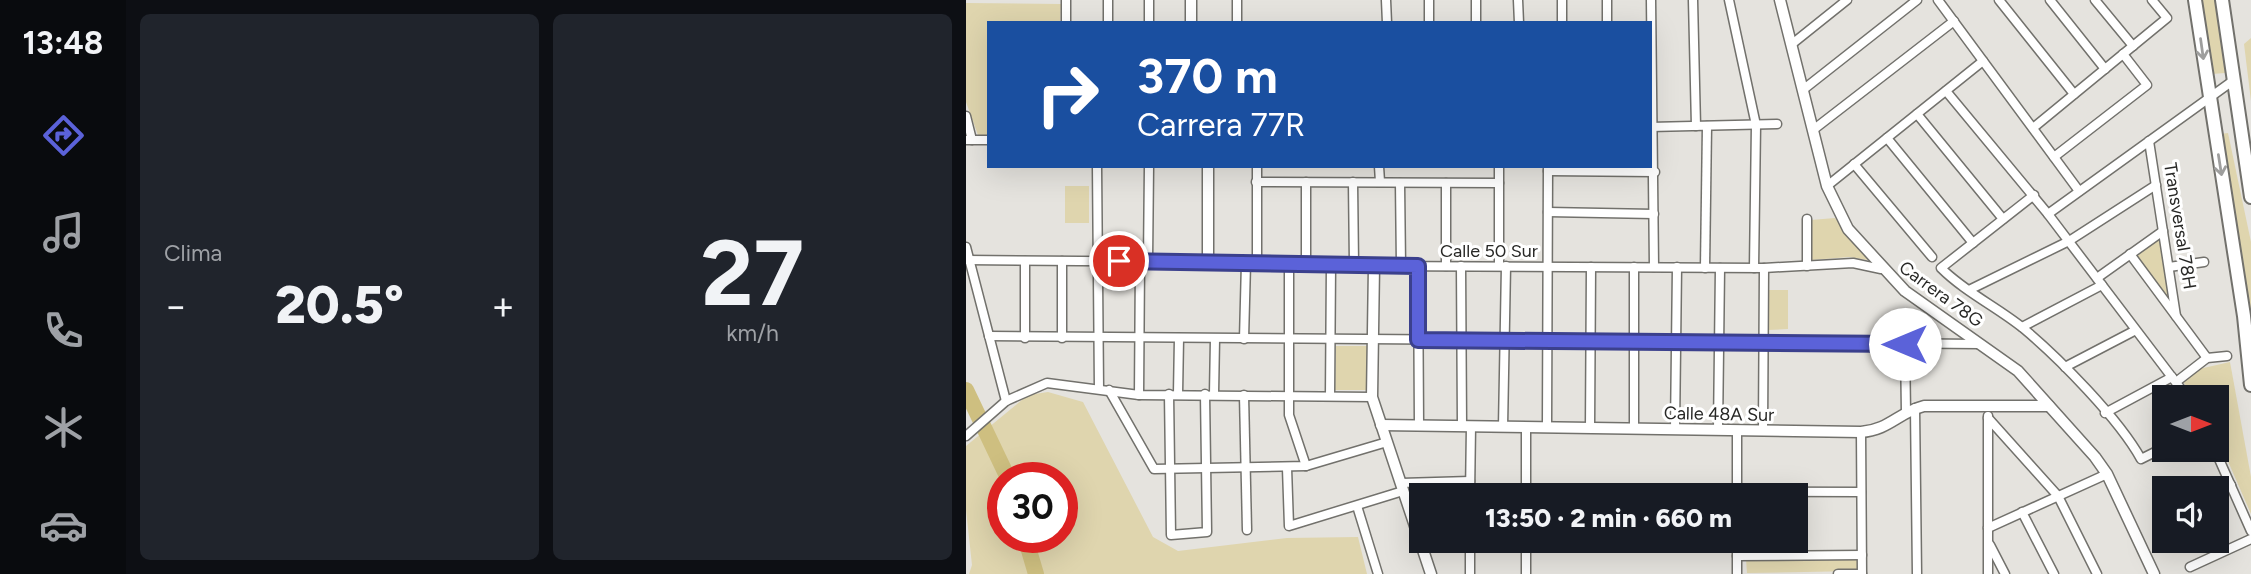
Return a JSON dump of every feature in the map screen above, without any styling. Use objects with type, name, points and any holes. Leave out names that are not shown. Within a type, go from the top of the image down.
[{"type":"main road","points":[[2195,0],[2244,316],[2251,384]]},
{"type":"main road","points":[[2222,0],[2251,197]]},
{"type":"street","points":[[1066,0],[1066,21]]},
{"type":"street","points":[[1108,0],[1108,21]]},
{"type":"street","points":[[1149,0],[1149,21]]},
{"type":"street","points":[[1191,0],[1191,21]]},
{"type":"street","points":[[1237,0],[1237,21]]},
{"type":"street","points":[[1386,0],[1387,21]]},
{"type":"street","points":[[1429,0],[1429,21]]},
{"type":"street","points":[[1476,0],[1476,21]]},
{"type":"street","points":[[1518,0],[1518,21]]},
{"type":"street","points":[[1562,0],[1562,21]]},
{"type":"street","points":[[1606,0],[1607,21]]},
{"type":"street","points":[[1651,0],[1651,21]]},
{"type":"street","points":[[1693,0],[1696,126]]},
{"type":"street","points":[[1729,0],[1756,125],[1754,268]]},
{"type":"street","points":[[1792,44],[1847,0]]},
{"type":"street","points":[[1804,89],[1917,0]]},
{"type":"street","points":[[1938,0],[2079,191]]},
{"type":"street","points":[[1999,0],[2074,94]]},
{"type":"street","points":[[2050,0],[2105,69]]},
{"type":"street","points":[[2095,0],[2133,46]]},
{"type":"street","points":[[2033,128],[2167,18],[2152,0]]},
{"type":"street","name":"Carrera 78G","points":[[1782,1],[1827,186],[1848,229],[1881,269],[1905,291],[2018,371],[2095,457],[2107,474],[2154,574]]},
{"type":"street","points":[[1813,130],[1954,21]]},
{"type":"street","points":[[2054,158],[2147,85],[2123,54]]},
{"type":"street","points":[[1827,186],[1983,61]]},
{"type":"street","points":[[2048,214],[2234,80]]},
{"type":"street","points":[[1946,90],[2034,195],[2134,331],[2178,385]]},
{"type":"street","points":[[1917,114],[2003,219]]},
{"type":"street","points":[[966,116],[969,140],[987,140]]},
{"type":"street","points":[[1654,267],[1655,172],[1652,127],[1777,124]]},
{"type":"street","points":[[1705,268],[1707,126]]},
{"type":"street","points":[[1887,138],[1973,243]]},
{"type":"street","name":"Transversal 78H","points":[[2149,141],[2176,316]]},
{"type":"street","points":[[1854,164],[1932,257]]},
{"type":"street","points":[[1097,168],[1099,389]]},
{"type":"street","points":[[1139,395],[1139,338],[1149,168]]},
{"type":"street","points":[[1208,168],[1208,262]]},
{"type":"street","points":[[1244,339],[1257,168]]},
{"type":"street","points":[[1379,168],[1380,183]]},
{"type":"street","points":[[1499,168],[1504,341],[1503,427]]},
{"type":"street","points":[[1547,427],[1548,169],[1655,172]]},
{"type":"street","points":[[1256,182],[1499,183]]},
{"type":"street","points":[[1306,182],[1306,264]]},
{"type":"street","points":[[1353,182],[1354,265]]},
{"type":"street","points":[[1400,183],[1401,266]]},
{"type":"street","points":[[1446,183],[1446,266]]},
{"type":"street","points":[[1969,290],[2069,241],[2156,185]]},
{"type":"street","points":[[2034,195],[1941,268],[2022,327],[2065,367],[2141,459],[2152,454]]},
{"type":"street","points":[[1548,212],[1654,214]]},
{"type":"street","points":[[1807,219],[1807,266]]},
{"type":"street","points":[[2022,327],[2099,282],[2130,254],[2163,231]]},
{"type":"street","points":[[966,247],[1006,401]]},
{"type":"street","points":[[2130,254],[2207,358]]},
{"type":"street","name":"Calle 50 Sur","points":[[968,261],[1705,268],[1853,263],[1881,269]]},
{"type":"street","points":[[1024,261],[1024,338]]},
{"type":"street","points":[[1062,261],[1062,338]]},
{"type":"street","points":[[2169,267],[2204,262]]},
{"type":"street","points":[[1289,264],[1289,415],[1306,466]]},
{"type":"street","points":[[1330,396],[1331,265]]},
{"type":"street","points":[[1374,266],[1372,397],[1409,506]]},
{"type":"street","points":[[1418,266],[1419,425]]},
{"type":"street","points":[[1287,468],[1289,526],[1357,506],[1402,487],[1470,481],[1461,340],[1461,266]]},
{"type":"street","points":[[1590,428],[1591,267]]},
{"type":"street","points":[[1634,267],[1634,429]]},
{"type":"street","points":[[1675,429],[1677,267]]},
{"type":"street","points":[[1718,430],[1720,268]]},
{"type":"street","points":[[1763,430],[1764,268]]},
{"type":"street","points":[[2065,367],[2134,331]]},
{"type":"street","points":[[989,337],[1983,344]]},
{"type":"street","points":[[1179,338],[1169,469],[1169,533],[1207,532],[1206,469],[1215,339]]},
{"type":"street","points":[[1905,344],[1917,574]]},
{"type":"street","points":[[2105,413],[2174,380],[2207,358],[2227,356]]},
{"type":"street","points":[[966,436],[1006,401],[1046,383],[1139,395],[1372,397]]},
{"type":"street","points":[[1109,390],[1154,469],[1306,466],[1387,442]]},
{"type":"street","points":[[1244,395],[1247,530]]},
{"type":"street","name":"Calle 48A Sur","points":[[1381,425],[1861,432],[1883,428],[1910,411],[1934,405],[2049,406]]},
{"type":"street","points":[[1988,405],[1988,574]]},
{"type":"street","points":[[1988,418],[2058,496],[2097,574]]},
{"type":"street","points":[[1526,427],[1526,483]]},
{"type":"street","points":[[1737,430],[1737,483]]},
{"type":"street","points":[[1838,574],[1862,574],[1861,432]]},
{"type":"street","points":[[2220,462],[2251,531]]},
{"type":"street","points":[[1988,528],[2107,474]]},
{"type":"street","points":[[1808,493],[1861,492]]},
{"type":"street","points":[[1357,506],[1378,574]]},
{"type":"street","points":[[2022,512],[2054,574]]},
{"type":"street","points":[[2190,567],[2251,539]]},
{"type":"street","points":[[1988,541],[2005,574]]},
{"type":"street","points":[[1808,552],[1861,555]]},
{"type":"street","points":[[1425,553],[1431,574]]},
{"type":"street","points":[[1470,553],[1470,574]]},
{"type":"street","points":[[1526,553],[1526,574]]},
{"type":"street","points":[[1737,553],[1737,574]]},
{"type":"shaded area","points":[[2202,0],[2215,0],[2225,73],[2212,74]]},
{"type":"shaded area","points":[[966,3],[1061,4],[1060,21],[987,21],[987,135],[978,135],[966,102]]},
{"type":"shaded area","points":[[2251,38],[2251,101],[2244,44]]},
{"type":"shaded area","points":[[2228,133],[2251,242],[2251,336],[2220,134]]},
{"type":"shaded area","points":[[1065,186],[1089,186],[1089,223],[1065,223]]},
{"type":"shaded area","points":[[1835,218],[1868,260],[1849,257],[1812,260],[1811,220]]},
{"type":"shaded area","points":[[2160,238],[2172,304],[2136,255]]},
{"type":"shaded area","points":[[1768,290],[1788,290],[1788,329],[1768,330]]},
{"type":"shaded area","points":[[1336,346],[1367,346],[1367,390],[1335,390]]},
{"type":"shaded area","points":[[2230,362],[2251,477],[2251,514],[2228,462],[2230,385],[2186,385],[2183,382],[2199,369]]},
{"type":"shaded area","points":[[1048,392],[1083,402],[1153,537],[1178,551],[1287,538],[1358,537],[1367,574],[969,574],[972,565],[966,510],[966,446],[1028,395]]},
{"type":"shaded area","points":[[1857,558],[1857,571],[1747,573],[1746,559]]},
{"type":"waterway","points":[[966,390],[1000,462]]},
{"type":"waterway","points":[[1030,553],[1036,574]]},
{"type":"route","points":[[1119,261],[1418,266],[1418,340],[1905,344]]}]
